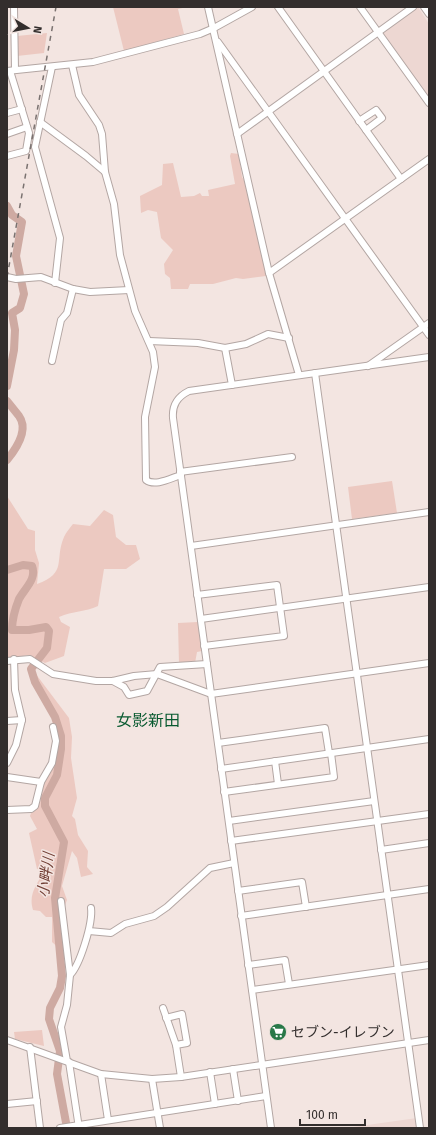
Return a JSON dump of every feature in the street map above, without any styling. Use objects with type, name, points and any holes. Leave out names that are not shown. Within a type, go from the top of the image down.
[{"type":"street","points":[[7,156],[26,151],[29,133],[11,71],[14,7]]},
{"type":"street","points":[[208,7],[269,273],[299,375]]},
{"type":"street","points":[[11,71],[93,62],[214,28],[252,7]]},
{"type":"street","points":[[278,7],[401,179]]},
{"type":"street","points":[[360,7],[429,103]]},
{"type":"street","points":[[237,134],[413,7]]},
{"type":"street","points":[[424,7],[429,14]]},
{"type":"street","points":[[216,39],[267,112],[426,325],[429,335]]},
{"type":"street","points":[[72,65],[79,95],[99,125],[102,134],[105,172],[114,204],[120,255],[135,311],[153,352],[155,367],[145,417],[146,480],[148,482],[157,482],[180,474],[292,457]]},
{"type":"street","points":[[52,67],[35,147],[60,238],[55,283]]},
{"type":"street","points":[[7,113],[22,109]]},
{"type":"street","points":[[359,121],[376,110],[382,118],[366,130]]},
{"type":"street","points":[[40,122],[105,172]]},
{"type":"street","points":[[7,134],[27,128]]},
{"type":"street","points":[[269,273],[429,159]]},
{"type":"street","points":[[7,277],[41,277],[72,289],[90,292],[129,290]]},
{"type":"street","points":[[52,361],[61,320],[67,313],[72,289]]},
{"type":"street","points":[[367,367],[426,325]]},
{"type":"street","points":[[149,341],[198,342],[225,348],[246,344],[268,334],[289,338]]},
{"type":"street","points":[[225,348],[232,385]]},
{"type":"street","points":[[271,1128],[180,474],[173,418],[175,403],[182,394],[189,391],[367,367],[429,357]]},
{"type":"street","points":[[315,373],[420,1128]]},
{"type":"street","points":[[190,546],[429,512]]},
{"type":"street","points":[[197,595],[277,584],[284,636],[204,646]]},
{"type":"street","points":[[201,619],[429,588]]},
{"type":"street","points":[[7,661],[14,659],[33,660],[53,674],[96,681],[113,681],[134,676],[157,674],[211,694],[429,663]]},
{"type":"street","points":[[7,763],[16,745],[22,720],[15,690],[14,659]]},
{"type":"street","points":[[113,681],[124,687],[129,695],[148,691],[160,667],[207,664]]},
{"type":"street","points":[[7,721],[22,720]]},
{"type":"street","points":[[7,810],[31,809],[35,806],[41,782],[52,763],[56,741],[52,727]]},
{"type":"street","points":[[218,743],[325,728],[334,777],[224,792]]},
{"type":"street","points":[[221,769],[429,739]]},
{"type":"street","points":[[275,761],[278,784]]},
{"type":"street","points":[[7,777],[41,782]]},
{"type":"street","points":[[229,821],[374,801]]},
{"type":"street","points":[[231,841],[429,814]]},
{"type":"street","points":[[381,850],[429,842]]},
{"type":"street","points":[[89,931],[111,933],[125,924],[154,916],[167,907],[210,868],[234,863]]},
{"type":"street","points":[[238,891],[302,882],[306,907]]},
{"type":"street","points":[[242,916],[429,890]]},
{"type":"street","points":[[62,901],[70,976],[67,1005],[61,1021],[77,1126]]},
{"type":"street","points":[[70,976],[89,931],[92,916],[91,908]]},
{"type":"street","points":[[248,965],[285,960],[289,984]]},
{"type":"street","points":[[252,990],[429,965]]},
{"type":"street","points":[[163,1008],[176,1045],[181,1077]]},
{"type":"street","points":[[166,1018],[182,1014],[187,1043],[176,1045]]},
{"type":"street","points":[[7,1040],[30,1047],[101,1074],[152,1079],[181,1077],[429,1040]]},
{"type":"street","points":[[30,1047],[40,1128]]},
{"type":"street","points":[[233,1069],[238,1101]]},
{"type":"street","points":[[210,1072],[215,1104]]},
{"type":"street","points":[[101,1074],[108,1120]]},
{"type":"street","points":[[152,1079],[160,1128]]},
{"type":"street","points":[[60,1128],[266,1096]]},
{"type":"street","points":[[7,1104],[37,1101]]},
{"type":"shaded area","points":[[113,7],[187,7],[178,9],[184,34],[124,51]]},
{"type":"shaded area","points":[[418,7],[429,24],[429,100],[381,33]]},
{"type":"shaded area","points":[[47,33],[44,53],[17,56],[17,36]]},
{"type":"shaded area","points":[[231,153],[239,154],[242,177],[247,185],[266,276],[243,279],[236,278],[213,284],[190,284],[188,289],[171,289],[170,278],[165,274],[164,264],[173,250],[161,238],[157,212],[148,210],[141,213],[140,196],[162,185],[163,164],[173,163],[181,197],[194,196],[200,193],[202,196],[209,196],[208,190],[235,184],[230,156]]},
{"type":"shaded area","points":[[392,481],[397,513],[352,519],[348,487]]},
{"type":"shaded area","points":[[7,496],[28,529],[35,531],[35,550],[39,563],[37,584],[47,580],[57,570],[61,545],[64,537],[73,524],[90,526],[104,510],[113,515],[116,537],[126,545],[136,545],[140,559],[126,569],[104,569],[98,606],[59,617],[61,622],[70,627],[64,656],[45,663],[28,655],[7,659]]},
{"type":"shaded area","points":[[198,622],[202,651],[197,652],[195,663],[179,664],[178,623]]},
{"type":"shaded area","points":[[35,673],[69,718],[72,737],[71,758],[77,798],[72,816],[75,819],[78,835],[88,851],[87,867],[93,874],[81,877],[77,858],[72,851],[62,886],[67,900],[60,918],[63,952],[52,942],[52,917],[46,917],[40,911],[33,910],[32,904],[32,894],[45,870],[37,869],[29,833],[37,829],[30,816],[42,784],[53,769],[58,752],[57,728]]},
{"type":"shaded area","points":[[42,1030],[44,1046],[15,1039],[14,1032]]},
{"type":"shaded area","points":[[417,1118],[419,1128],[346,1128]]},
{"type":"waterway","name":"小畔川","points":[[7,206],[12,215],[22,222],[16,256],[24,294],[20,308],[12,313],[15,330],[14,350],[7,386]]},
{"type":"waterway","name":"小畔川","points":[[7,401],[19,416],[23,427],[20,439],[7,460]]},
{"type":"waterway","name":"小畔川","points":[[7,570],[23,565],[32,566],[32,579],[19,599],[14,614],[12,630],[29,630],[46,627],[49,631],[47,648],[31,669],[35,682],[55,717],[61,736],[61,749],[57,775],[45,798],[45,806],[64,842],[55,898],[62,976],[60,988],[50,1008],[49,1019],[60,1051],[57,1074],[67,1128]]},
{"type":"railway","points":[[7,277],[56,7]]},
{"type":"place","name":"セブン-イレブン","points":[[278,1032]]},
{"type":"district","name":"女影新田","points":[[148,720]]}]
